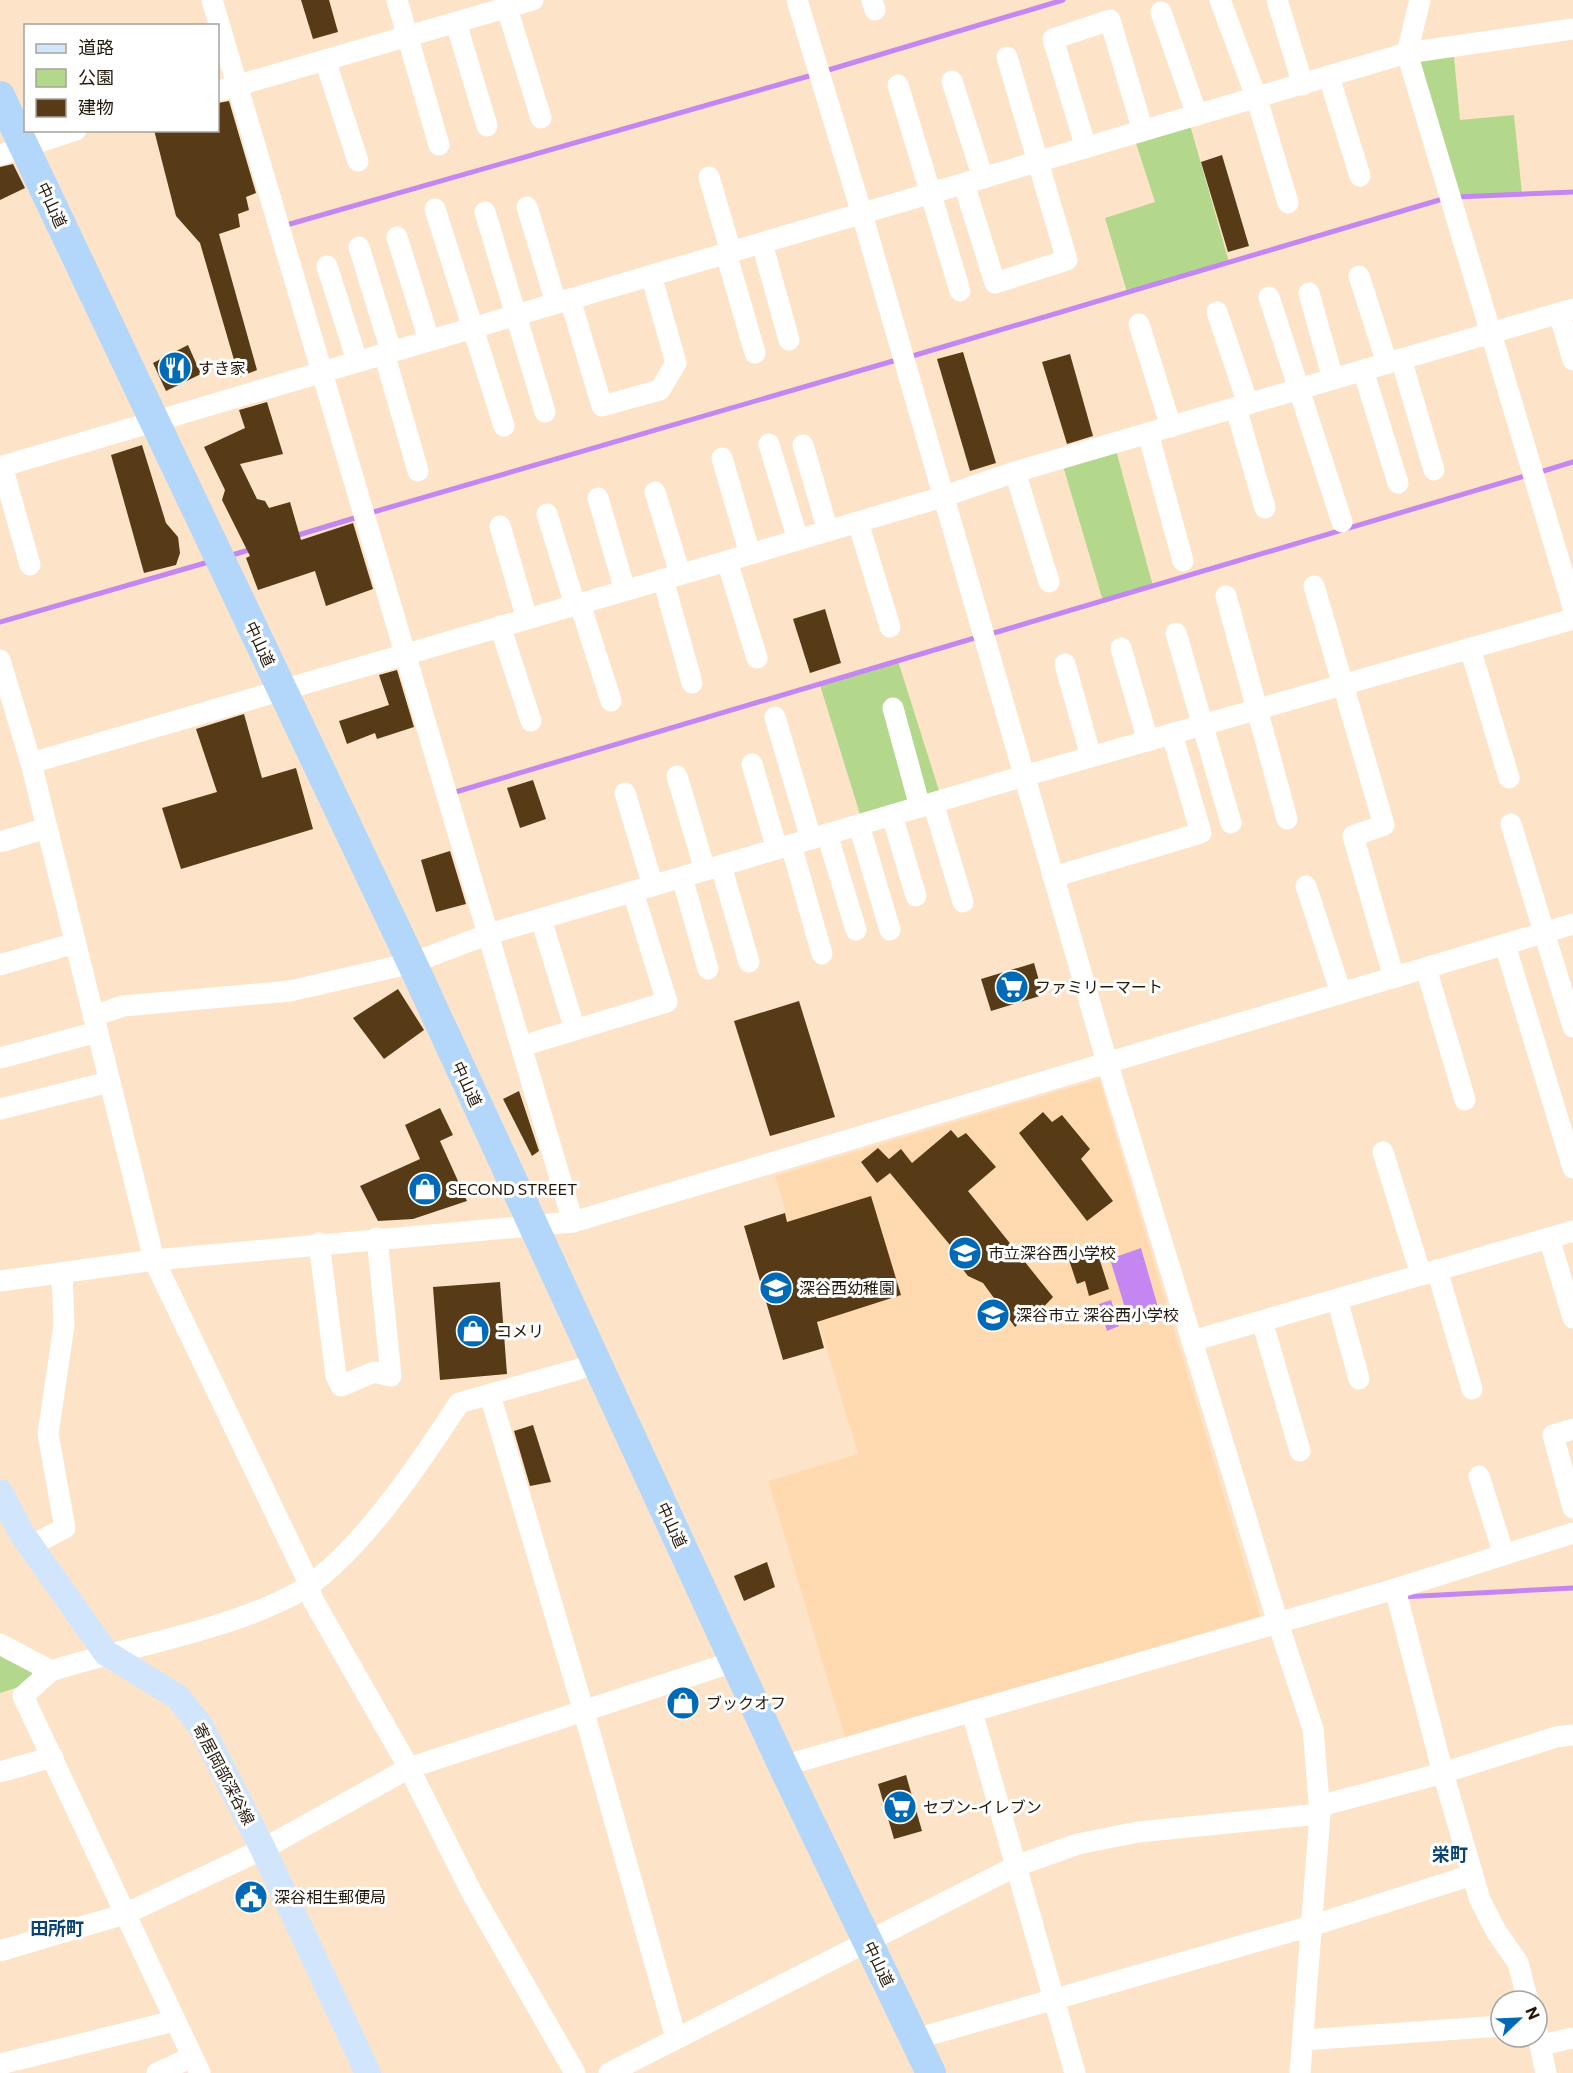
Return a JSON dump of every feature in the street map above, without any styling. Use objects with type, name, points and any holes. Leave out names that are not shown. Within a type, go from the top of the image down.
[{"type":"highway","name":"中山道","points":[[0,96],[12,150],[154,422],[412,963],[783,1766],[931,2073]]},
{"type":"main road","name":"寄居岡部深谷線","points":[[0,1492],[30,1546],[106,1653],[178,1697],[200,1725],[264,1849],[368,2073]]},
{"type":"street","points":[[212,0],[216,24]]},
{"type":"street","points":[[397,0],[439,145]]},
{"type":"street","points":[[227,88],[533,0]]},
{"type":"street","points":[[797,0],[862,214],[1107,1062],[1278,1623],[1313,1729],[1320,1810],[1314,1925],[1300,2073]]},
{"type":"street","points":[[1220,0],[1257,99],[1288,202]]},
{"type":"street","points":[[1277,0],[1303,85]]},
{"type":"street","points":[[1420,0],[1407,53],[1573,607]]},
{"type":"street","points":[[507,8],[541,118]]},
{"type":"street","points":[[1161,12],[1197,115]]},
{"type":"street","points":[[1086,148],[1053,39],[1110,20],[1143,131]]},
{"type":"street","points":[[456,23],[487,126]]},
{"type":"street","points":[[30,565],[1,466],[1257,99],[1407,53],[1573,28]]},
{"type":"street","points":[[219,41],[227,88],[323,371],[573,1222]]},
{"type":"street","points":[[952,81],[994,283],[1067,260],[1007,57]]},
{"type":"street","points":[[325,60],[358,161]]},
{"type":"street","points":[[1329,77],[1360,176]]},
{"type":"street","points":[[898,85],[960,291]]},
{"type":"street","points":[[12,150],[70,132]]},
{"type":"street","points":[[709,177],[755,353]]},
{"type":"street","points":[[527,207],[602,406],[660,390],[676,363],[651,275]]},
{"type":"street","points":[[435,209],[504,426]]},
{"type":"street","points":[[486,212],[545,412]]},
{"type":"street","points":[[397,237],[429,340]]},
{"type":"street","points":[[762,243],[789,340]]},
{"type":"street","points":[[359,247],[418,471]]},
{"type":"street","points":[[327,266],[357,361]]},
{"type":"street","points":[[1359,276],[1394,361],[1434,470]]},
{"type":"street","points":[[1309,293],[1334,379]]},
{"type":"street","points":[[1269,297],[1342,522]]},
{"type":"street","points":[[31,763],[728,561],[942,497],[1015,472],[1566,311],[1573,360]]},
{"type":"street","points":[[1217,312],[1242,406],[1265,508]]},
{"type":"street","points":[[1139,324],[1171,427]]},
{"type":"street","points":[[1363,370],[1398,483]]},
{"type":"street","points":[[1148,433],[1183,561]]},
{"type":"street","points":[[769,444],[798,540]]},
{"type":"street","points":[[803,445],[828,531]]},
{"type":"street","points":[[722,458],[750,554]]},
{"type":"street","points":[[1015,472],[1049,582]]},
{"type":"street","points":[[655,492],[692,683]]},
{"type":"street","points":[[597,498],[625,590]]},
{"type":"street","points":[[547,514],[611,701]]},
{"type":"street","points":[[858,522],[890,627]]},
{"type":"street","points":[[501,526],[527,619]]},
{"type":"street","points":[[728,561],[757,658]]},
{"type":"street","points":[[1314,586],[1384,825],[1353,836],[1394,978]]},
{"type":"street","points":[[1226,596],[1287,819]]},
{"type":"street","points":[[0,1058],[95,1024],[123,1006],[290,991],[412,963],[489,934],[1024,776],[1573,619]]},
{"type":"street","points":[[500,626],[531,722]]},
{"type":"street","points":[[1176,633],[1232,823]]},
{"type":"street","points":[[1121,648],[1148,741]]},
{"type":"street","points":[[1470,648],[1509,778]]},
{"type":"street","points":[[1065,664],[1091,757]]},
{"type":"street","points":[[2,674],[31,763],[154,1260],[314,1600],[410,1768],[472,1893],[575,2073]]},
{"type":"street","points":[[893,708],[963,902]]},
{"type":"street","points":[[775,717],[856,930]]},
{"type":"street","points":[[1053,877],[1201,833],[1172,734]]},
{"type":"street","points":[[752,764],[822,954]]},
{"type":"street","points":[[677,776],[749,962]]},
{"type":"street","points":[[625,793],[653,886]]},
{"type":"street","points":[[892,815],[916,896]]},
{"type":"street","points":[[1511,824],[1573,1027]]},
{"type":"street","points":[[859,825],[890,930]]},
{"type":"street","points":[[0,842],[47,828]]},
{"type":"street","points":[[682,877],[708,969]]},
{"type":"street","points":[[1306,886],[1341,993]]},
{"type":"street","points":[[522,1046],[668,1002],[633,892]]},
{"type":"street","points":[[541,919],[575,1030]]},
{"type":"street","points":[[0,1281],[154,1260],[573,1222],[1573,924]]},
{"type":"street","points":[[0,965],[75,943]]},
{"type":"street","points":[[1505,945],[1573,1168]]},
{"type":"street","points":[[1425,969],[1464,1100]]},
{"type":"street","points":[[0,1109],[110,1082]]},
{"type":"street","points":[[1383,1152],[1472,1389]]},
{"type":"street","points":[[1192,1341],[1573,1231]]},
{"type":"street","points":[[319,1244],[336,1376],[341,1386],[374,1372],[391,1376],[377,1238]]},
{"type":"street","points":[[1549,1238],[1573,1318]]},
{"type":"street","points":[[30,1546],[65,1528],[48,1434],[64,1325],[62,1273]]},
{"type":"street","points":[[1337,1299],[1359,1379]]},
{"type":"street","points":[[1262,1321],[1300,1451]]},
{"type":"street","points":[[157,2073],[196,2065],[23,1695],[51,1671],[106,1653],[241,1618],[295,1594],[337,1562],[362,1533],[421,1462],[459,1403],[597,1364]]},
{"type":"street","points":[[490,1395],[583,1709],[676,2038]]},
{"type":"street","points":[[1573,1429],[1552,1435],[1573,1508]]},
{"type":"street","points":[[1479,1476],[1503,1555]]},
{"type":"street","points":[[783,1766],[1395,1589],[1573,1533]]},
{"type":"street","points":[[1395,1589],[1443,1773],[1480,1900],[1496,1931],[1518,1963],[1525,1989]]},
{"type":"street","points":[[0,1644],[51,1671]]},
{"type":"street","points":[[0,1951],[125,1914],[264,1849],[410,1768],[583,1709],[736,1661]]},
{"type":"street","points":[[972,1712],[1075,2073]]},
{"type":"street","points":[[609,2073],[1016,1866],[1078,1844],[1138,1832],[1320,1810],[1556,1737],[1573,1735]]},
{"type":"street","points":[[0,1772],[53,1757]]},
{"type":"street","points":[[915,2039],[1314,1925],[1472,1875]]},
{"type":"street","points":[[0,2064],[174,2021]]},
{"type":"street","points":[[1303,2040],[1489,2027]]},
{"type":"street","points":[[1549,2039],[1573,2038]]},
{"type":"street","points":[[1541,2049],[1546,2073]]},
{"type":"shaded area","name":"深谷市立 深谷西小学校","points":[[1099,1079],[1260,1616],[846,1741],[768,1481],[858,1454],[775,1176]]},
{"type":"shaded area","points":[[1141,1248],[1160,1314],[1130,1324],[1110,1259]]},
{"type":"shaded area","points":[[1111,1300],[1119,1326],[1107,1331],[1099,1304]]},
{"type":"green space","points":[[1453,47],[1460,120],[1514,115],[1522,194],[1450,197],[1407,53]]},
{"type":"green space","points":[[1188,118],[1229,262],[1127,292],[1105,218],[1155,202],[1133,134]]},
{"type":"green space","points":[[1114,443],[1153,586],[1103,601],[1061,459]]},
{"type":"green space","points":[[898,661],[942,800],[863,824],[820,685]]},
{"type":"green space","points":[[0,1652],[31,1669],[34,1682],[0,1693]]},
{"type":"building","points":[[301,0],[329,0],[338,32],[313,39]]},
{"type":"building","points":[[229,101],[256,193],[246,197],[249,210],[238,214],[240,227],[219,234],[257,370],[239,377],[200,243],[176,216],[155,132],[219,132],[219,103]]},
{"type":"building","points":[[1222,155],[1249,246],[1228,252],[1201,162]]},
{"type":"building","points":[[13,164],[25,188],[0,200],[0,167]]},
{"type":"building","points":[[188,345],[201,374],[166,391],[153,363]]},
{"type":"building","points":[[963,352],[996,463],[970,471],[937,359]]},
{"type":"building","points":[[1070,354],[1093,436],[1067,444],[1042,362]]},
{"type":"building","points":[[267,402],[283,454],[240,464],[257,499],[265,501],[269,508],[290,502],[301,540],[353,523],[373,589],[326,606],[315,571],[258,590],[246,558],[250,556],[222,500],[225,490],[204,447],[245,428],[239,410]]},
{"type":"building","points":[[142,445],[166,523],[178,537],[180,553],[176,565],[144,573],[111,455]]},
{"type":"building","points":[[825,609],[841,663],[810,673],[793,619]]},
{"type":"building","points":[[397,670],[414,727],[377,739],[375,733],[347,744],[339,721],[389,705],[379,675]]},
{"type":"building","points":[[244,714],[262,778],[296,768],[313,829],[181,869],[162,808],[217,792],[196,729]]},
{"type":"building","points":[[533,780],[546,819],[520,828],[507,788]]},
{"type":"building","points":[[450,851],[466,904],[436,912],[421,860]]},
{"type":"building","name":"ファミリーマート","points":[[1034,963],[1043,995],[991,1011],[981,979]]},
{"type":"building","points":[[398,989],[424,1030],[384,1059],[353,1018]]},
{"type":"building","points":[[799,1001],[835,1117],[770,1136],[734,1021]]},
{"type":"building","points":[[519,1091],[539,1151],[532,1156],[503,1099]]},
{"type":"building","points":[[440,1108],[453,1135],[440,1141],[467,1201],[413,1219],[378,1221],[360,1186],[420,1159],[405,1125]]},
{"type":"building","points":[[1043,1112],[1052,1122],[1062,1115],[1090,1149],[1081,1159],[1113,1201],[1087,1221],[1019,1133]]},
{"type":"building","points":[[951,1130],[958,1138],[966,1133],[996,1167],[968,1191],[1053,1297],[1035,1316],[1023,1319],[1015,1327],[983,1283],[968,1276],[961,1267],[965,1263],[890,1173],[877,1183],[861,1162],[878,1148],[889,1159],[901,1149],[912,1163]]},
{"type":"building","points":[[871,1196],[901,1295],[817,1322],[824,1348],[783,1360],[744,1226],[785,1213],[787,1222]]},
{"type":"building","points":[[1095,1245],[1109,1289],[1089,1296],[1085,1281],[1077,1284],[1067,1254]]},
{"type":"building","points":[[500,1282],[507,1374],[440,1380],[433,1287]]},
{"type":"building","points":[[533,1425],[551,1482],[530,1486],[514,1431]]},
{"type":"building","points":[[767,1562],[775,1587],[744,1601],[734,1576]]},
{"type":"building","name":"セブン-イレブン","points":[[906,1775],[922,1831],[894,1839],[878,1784]]},
{"type":"waterway","points":[[825,71],[1063,0]]},
{"type":"waterway","points":[[283,226],[816,74]]},
{"type":"waterway","points":[[1456,197],[1573,192]]},
{"type":"waterway","points":[[909,357],[1446,198]]},
{"type":"waterway","points":[[370,513],[900,359]]},
{"type":"waterway","points":[[1537,473],[1573,462]]},
{"type":"waterway","points":[[987,635],[1528,475]]},
{"type":"waterway","points":[[295,536],[361,516]]},
{"type":"waterway","points":[[229,556],[252,549]]},
{"type":"waterway","points":[[0,622],[212,561]]},
{"type":"waterway","points":[[452,793],[978,637]]},
{"type":"waterway","points":[[1401,1597],[1573,1588]]},
{"type":"place","name":"すき家","points":[[175,368]]},
{"type":"place","name":"ファミリーマート","points":[[1012,987]]},
{"type":"place","name":"SECOND STREET","points":[[425,1189]]},
{"type":"place","name":"市立深谷西小学校","points":[[965,1253]]},
{"type":"place","name":"深谷西幼稚園","points":[[776,1288]]},
{"type":"place","name":"深谷市立 深谷西小学校","points":[[993,1315]]},
{"type":"place","name":"コメリ","points":[[473,1331]]},
{"type":"place","name":"ブックオフ","points":[[683,1703]]},
{"type":"place","name":"セブン-イレブン","points":[[900,1807]]},
{"type":"place","name":"深谷相生郵便局","points":[[251,1897]]},
{"type":"district","name":"栄町","points":[[1450,1855]]},
{"type":"district","name":"田所町","points":[[57,1929]]}]
